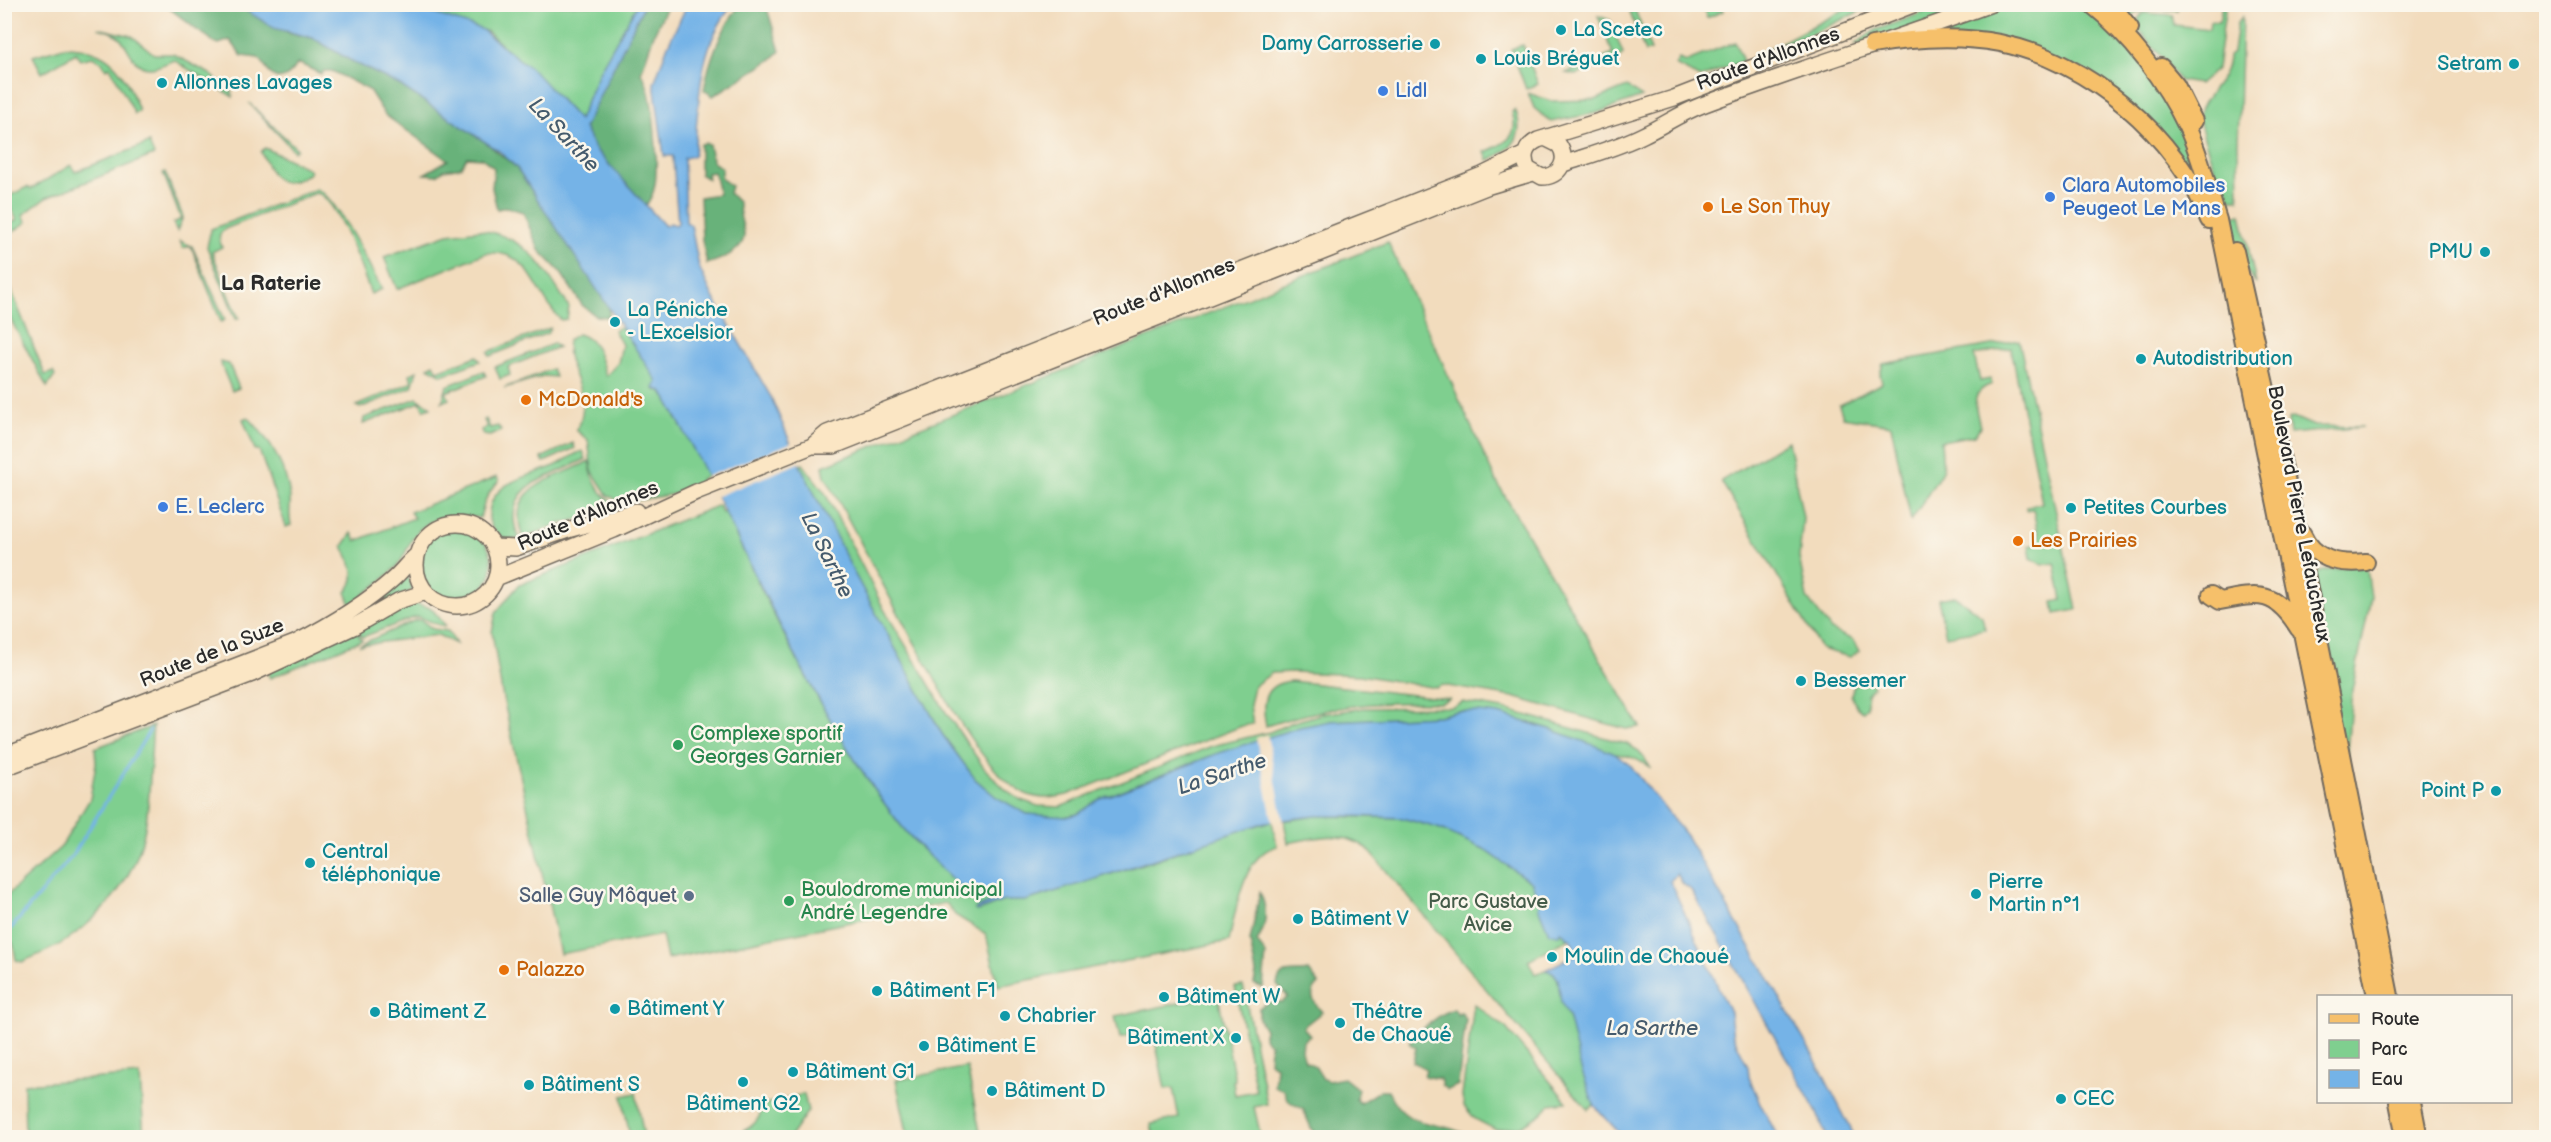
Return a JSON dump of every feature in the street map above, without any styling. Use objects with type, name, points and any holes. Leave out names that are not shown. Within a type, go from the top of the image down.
[{"type":"main road","points":[[1822,41],[1891,4]]},
{"type":"main road","name":"Route d'Allonnes","points":[[496,578],[812,446],[827,433],[1482,175],[1525,154],[1533,142],[1634,108],[1674,98],[1915,4]]},
{"type":"main road","name":"Route d'Allonnes","points":[[812,446],[834,446],[1489,186],[1533,174],[1548,177],[1557,172],[1563,164],[1644,135],[1674,117],[1699,106],[1991,4]]},
{"type":"main road","name":"Boulevard Pierre Lefaucheux","points":[[2091,4],[2120,29],[2158,77],[2188,128],[2212,201],[2225,250],[2376,995]]},
{"type":"main road","name":"Boulevard Pierre Lefaucheux","points":[[2111,4],[2176,85],[2203,140],[2241,271],[2295,518],[2390,995]]},
{"type":"main road","points":[[1872,45],[1904,40],[1959,39],[2000,43],[2041,55],[2074,70],[2110,95],[2150,130],[2182,169],[2203,206],[2217,243],[2225,250]]},
{"type":"main road","points":[[1545,138],[1559,145],[1564,154],[1563,164]]},
{"type":"main road","points":[[1525,154],[1526,164],[1533,174]]},
{"type":"main road","name":"Route d'Allonnes","points":[[494,547],[516,548],[571,529],[700,491]]},
{"type":"main road","points":[[2295,518],[2307,544],[2326,559],[2339,563],[2366,562]]},
{"type":"main road","points":[[453,524],[476,528],[488,537],[494,547],[498,562],[496,578],[485,596],[465,606],[445,604],[426,592],[417,575],[417,555],[428,535],[438,528],[453,524]]},
{"type":"main road","name":"Route de la Suze","points":[[4,756],[295,643],[337,621],[364,602],[396,577],[417,555]]},
{"type":"main road","name":"Route de la Suze","points":[[4,768],[252,674],[344,631],[398,602],[426,592]]},
{"type":"main road","points":[[2211,595],[2220,601],[2257,594],[2266,596],[2287,613],[2301,632]]},
{"type":"main road","points":[[2398,1103],[2405,1137]]},
{"type":"main road","points":[[2412,1103],[2419,1137]]},
{"type":"green space","points":[[165,5],[237,5],[291,34],[313,38],[401,86],[485,142],[517,168],[609,307],[609,315],[596,316],[582,305],[561,273],[539,250],[523,212],[507,207],[497,209],[492,188],[494,168],[482,158],[467,157],[461,167],[444,170],[437,175],[424,174],[448,160],[385,115],[369,90],[332,71],[324,71],[321,74],[298,63],[288,75],[276,77],[258,58],[242,56],[230,40],[219,44],[213,42]]},
{"type":"green space","points":[[408,5],[637,5],[600,70],[579,120],[561,100],[488,32]]},
{"type":"green space","points":[[644,5],[668,5],[654,34],[641,73],[646,81],[649,94],[656,147],[656,179],[652,196],[646,206],[595,149],[584,128]]},
{"type":"green space","points":[[740,5],[766,5],[780,51],[771,60],[713,96],[704,90],[709,67],[722,35]]},
{"type":"green space","points":[[1627,5],[1633,5],[1651,50],[1645,52]]},
{"type":"green space","points":[[1698,5],[1721,5],[1723,11],[1707,18],[1704,10],[1700,10]]},
{"type":"green space","points":[[1853,5],[1873,5],[1767,55],[1767,50]]},
{"type":"green space","points":[[1944,5],[2091,5],[2120,29],[2188,128],[2203,206],[2182,169],[2110,95],[1999,43],[1854,45],[1876,30]]},
{"type":"green space","points":[[2111,5],[2178,5],[2177,10],[2140,11],[2133,15],[2132,21],[2135,29],[2159,65]]},
{"type":"green space","points":[[2222,5],[2226,5],[2217,68],[2199,84],[2180,81],[2140,31],[2139,17],[2143,13],[2172,15],[2174,25],[2209,29],[2210,21],[2219,22]]},
{"type":"green space","points":[[1598,16],[1610,20],[1623,54],[1619,58],[1576,75],[1566,73],[1613,54]]},
{"type":"green space","points":[[2242,17],[2238,144],[2239,199],[2230,199],[2222,190],[2204,139],[2199,114],[2206,99],[2224,73],[2228,56],[2233,52],[2237,23]]},
{"type":"green space","points":[[98,28],[132,36],[154,54],[173,54],[210,74],[232,92],[233,97],[174,60],[152,68],[140,65],[119,37]]},
{"type":"green space","points":[[1735,42],[1743,61],[1700,78],[1675,65],[1679,59],[1685,62]]},
{"type":"green space","points":[[1523,45],[1538,84],[1526,89],[1511,49]]},
{"type":"green space","points":[[64,47],[93,51],[114,64],[128,84],[139,111],[135,114],[110,67],[106,69],[102,62],[92,57],[80,60],[76,53],[42,73],[33,56]]},
{"type":"green space","points":[[1627,87],[1642,97],[1597,113],[1551,122],[1534,108],[1528,93],[1551,101],[1595,100]]},
{"type":"green space","points":[[249,103],[297,149],[294,151]]},
{"type":"green space","points":[[1515,109],[1519,127],[1515,141],[1504,152],[1488,160],[1485,152],[1505,142],[1513,133],[1512,112]]},
{"type":"green space","points":[[149,143],[154,155],[46,198],[23,215],[27,222],[7,236],[5,252],[5,227],[17,220],[5,198],[27,187],[31,189],[71,165],[75,172]]},
{"type":"green space","points":[[700,144],[709,145],[713,162],[722,168],[721,178],[731,186],[729,193],[739,203],[744,233],[740,247],[724,258],[707,264],[702,240],[700,197],[719,194],[714,172],[707,173],[708,179],[700,174]]},
{"type":"green space","points":[[265,148],[309,169],[310,173],[291,182],[279,180],[270,170],[261,152]]},
{"type":"green space","points":[[165,172],[183,217],[177,231],[173,223],[181,219],[163,173]]},
{"type":"green space","points":[[316,189],[324,194],[342,217],[382,289],[371,294],[340,221],[324,197],[316,193],[225,229],[221,233],[222,247],[212,252],[239,319],[236,319],[207,247],[211,229]]},
{"type":"green space","points":[[2241,214],[2256,284],[2241,261],[2234,243],[2233,216]]},
{"type":"green space","points":[[480,230],[511,240],[534,257],[569,307],[567,319],[561,320],[552,310],[523,266],[514,258],[502,254],[486,253],[397,289],[384,257],[448,234]]},
{"type":"green space","points":[[2546,238],[2546,271],[2539,264],[2540,253]]},
{"type":"green space","points":[[180,241],[192,246],[225,320],[221,322],[191,246],[183,248]]},
{"type":"green space","points":[[1388,242],[1495,479],[1640,727],[1626,729],[1513,697],[1442,685],[1436,688],[1360,675],[1272,673],[1254,686],[1250,705],[1253,724],[1242,726],[1067,795],[1041,798],[1026,794],[1011,785],[982,754],[956,715],[899,615],[825,476],[823,466]]},
{"type":"green space","points":[[4,272],[45,375],[53,372],[55,376],[47,387],[5,309]]},
{"type":"green space","points":[[622,326],[657,381],[655,390],[662,391],[708,476],[700,479],[704,489],[628,502],[608,496],[592,471],[588,440],[576,430],[583,405],[567,351],[568,340],[577,334],[590,340],[600,356],[606,376],[618,363],[622,345],[614,330]]},
{"type":"green space","points":[[550,328],[548,333],[490,356],[488,352]]},
{"type":"green space","points":[[2019,340],[2077,610],[2055,614],[2053,602],[2062,600],[2055,563],[2042,565],[2031,558],[2029,546],[2040,543],[2033,509],[2026,510],[2026,507],[2042,503],[2011,348],[1974,355],[1980,381],[1990,379],[1992,384],[1979,391],[1977,396],[1976,407],[1980,427],[1975,435],[1941,441],[1943,470],[1911,521],[1891,425],[1843,417],[1839,405],[1882,383],[1880,374],[1883,364]]},
{"type":"green space","points":[[553,344],[558,347],[508,367],[510,375],[500,379],[495,367]]},
{"type":"green space","points":[[477,356],[480,361],[442,375],[428,367],[434,364],[438,371]]},
{"type":"green space","points":[[220,362],[229,364],[239,388],[232,391]]},
{"type":"green space","points":[[552,369],[555,377],[544,376],[504,388]]},
{"type":"green space","points":[[417,371],[412,387],[360,408],[356,406],[412,382],[410,374]]},
{"type":"green space","points":[[484,371],[486,376],[446,392],[449,399],[442,402],[447,386]]},
{"type":"green space","points":[[417,398],[431,407],[424,409],[420,402],[363,424],[364,418]]},
{"type":"green space","points":[[248,417],[263,434],[285,475],[290,497],[291,525],[286,527],[259,450],[255,450],[243,419]]},
{"type":"green space","points":[[2293,417],[2314,426],[2363,427],[2290,434],[2288,419]]},
{"type":"green space","points":[[486,419],[490,428],[498,426],[501,431],[490,436],[483,435],[481,430],[487,427],[484,420]]},
{"type":"green space","points":[[1788,441],[1803,518],[1799,557],[1807,598],[1831,630],[1853,640],[1859,651],[1850,657],[1821,649],[1721,481]]},
{"type":"green space","points":[[573,443],[575,448],[544,462],[541,458]]},
{"type":"green space","points":[[583,451],[586,459],[534,483],[521,494],[514,516],[520,539],[507,540],[494,530],[489,515],[496,494],[513,481],[555,466]]},
{"type":"green space","points":[[589,461],[598,487],[617,506],[616,510],[559,524],[523,538],[519,520],[520,506],[526,496],[547,480]]},
{"type":"green space","points":[[803,464],[825,493],[885,611],[947,714],[984,768],[1006,790],[1021,800],[1038,806],[1060,807],[1212,746],[1270,732],[1293,722],[1322,714],[1364,708],[1452,707],[1463,702],[1508,710],[1627,744],[1639,751],[1651,768],[1634,758],[1615,754],[1550,729],[1498,714],[1458,711],[1439,716],[1331,721],[1216,754],[1098,800],[1078,814],[1059,818],[1027,814],[1004,804],[975,779],[942,734],[854,573],[800,465]]},
{"type":"green space","points":[[497,477],[499,481],[487,498],[480,518],[443,517],[426,524],[413,538],[397,566],[351,605],[346,592],[353,581],[353,570],[343,546],[352,533],[356,541],[414,518],[410,512]]},
{"type":"green space","name":"Complexe sportif Georges Garnier","points":[[719,505],[722,513],[725,512],[824,710],[871,784],[910,836],[955,882],[965,889],[999,899],[975,909],[978,911],[1004,901],[1025,901],[1272,821],[1277,846],[1265,851],[1248,872],[1238,900],[1229,941],[998,986],[986,934],[955,915],[946,903],[667,959],[662,935],[560,954],[502,693],[492,632],[496,612],[519,585]]},
{"type":"green space","points":[[449,528],[463,528],[482,538],[492,557],[492,571],[482,590],[463,600],[449,600],[430,590],[420,571],[420,557],[430,538]]},
{"type":"green space","points":[[2366,562],[2371,597],[2352,690],[2345,776],[2305,575]]},
{"type":"green space","points":[[406,574],[413,590],[353,619],[356,616]]},
{"type":"green space","points":[[1955,596],[1982,616],[1985,629],[1946,636],[1938,599]]},
{"type":"green space","points":[[412,603],[431,608],[446,626],[416,617],[363,637],[359,633],[359,630],[376,619]]},
{"type":"green space","points":[[416,620],[421,620],[433,629],[448,631],[456,644],[438,635],[359,645]]},
{"type":"green space","points":[[353,627],[362,640],[270,678],[265,668]]},
{"type":"green space","points":[[1864,679],[1871,681],[1873,687],[1867,695],[1867,707],[1863,711],[1857,708],[1851,695],[1855,682]]},
{"type":"green space","points":[[1291,681],[1450,699],[1440,703],[1373,704],[1331,709],[1266,726],[1264,702],[1269,690]]},
{"type":"green space","points":[[153,726],[145,828],[135,861],[127,876],[107,905],[82,929],[52,949],[22,962],[16,960],[13,943],[9,941],[5,932],[5,897],[61,847],[90,799],[96,763],[95,748]]},
{"type":"green space","name":"Parc Gustave Avice","points":[[1316,816],[1402,818],[1438,828],[1484,849],[1532,883],[1541,904],[1560,931],[1569,939],[1528,960],[1535,974],[1545,970],[1553,972],[1558,979],[1561,1001],[1568,1016],[1594,1105],[1588,1110],[1367,848],[1357,842],[1338,837],[1319,837],[1288,843],[1284,821]]},
{"type":"green space","points":[[1260,892],[1265,911],[1263,930],[1257,942],[1266,954],[1263,988],[1254,984],[1256,973],[1250,941]]},
{"type":"green space","points":[[1309,971],[1319,984],[1313,992],[1313,998],[1322,1012],[1303,1027],[1310,1035],[1303,1041],[1302,1051],[1305,1061],[1315,1066],[1323,1079],[1328,1081],[1344,1078],[1358,1089],[1356,1099],[1360,1103],[1379,1091],[1388,1091],[1396,1105],[1414,1119],[1446,1127],[1471,1137],[1319,1137],[1312,1130],[1303,1109],[1288,1100],[1284,1090],[1274,1086],[1276,1066],[1269,1062],[1270,1045],[1264,1038],[1265,1030],[1259,1019],[1259,1008],[1270,1001],[1282,1002],[1288,997],[1277,985],[1284,973]]},
{"type":"green space","points":[[1243,986],[1267,1104],[1254,1107],[1261,1137],[1154,1137],[1151,1124],[1179,1118],[1173,1088],[1165,1089],[1153,1030],[1120,1038],[1115,1016],[1218,995],[1235,1080],[1233,1081],[1235,1095],[1256,1091],[1235,987]]},
{"type":"green space","points":[[1474,1004],[1506,1028],[1567,1102],[1550,1104],[1542,1113],[1522,1126],[1496,1130],[1475,1119],[1464,1106],[1462,1096]]},
{"type":"green space","points":[[1454,1009],[1458,1015],[1461,1012],[1466,1019],[1458,1085],[1448,1090],[1442,1086],[1440,1079],[1424,1076],[1426,1069],[1413,1062],[1416,1048],[1409,1043],[1429,1023]]},
{"type":"green space","points":[[967,1067],[981,1137],[908,1137],[896,1080]]},
{"type":"green space","points":[[140,1075],[144,1137],[25,1137],[24,1084]]},
{"type":"green space","points":[[636,1093],[644,1137],[630,1137],[622,1096]]},
{"type":"green space","points":[[804,1094],[808,1111],[790,1137],[744,1137],[743,1131],[757,1121],[762,1105]]},
{"type":"water","name":"La Sarthe","points":[[237,5],[408,5],[481,29],[534,71],[579,120],[600,70],[637,5],[644,5],[584,128],[595,149],[665,226],[678,223],[673,156],[664,156],[654,83],[668,45],[687,5],[733,5],[721,21],[706,57],[699,96],[694,156],[684,158],[686,222],[691,225],[699,267],[713,297],[771,397],[800,465],[854,573],[942,734],[975,779],[996,797],[1027,814],[1066,817],[1078,814],[1098,800],[1216,754],[1300,727],[1331,721],[1439,716],[1458,711],[1478,712],[1498,714],[1550,729],[1596,746],[1615,754],[1631,766],[1687,837],[1814,1057],[1855,1137],[1827,1137],[1816,1111],[1720,940],[1691,890],[1683,884],[1677,874],[1670,881],[1730,1013],[1733,1036],[1748,1066],[1749,1077],[1759,1101],[1778,1137],[1623,1137],[1594,1105],[1581,1069],[1568,1016],[1561,1002],[1558,979],[1553,972],[1545,970],[1577,954],[1570,939],[1560,931],[1559,935],[1549,933],[1538,907],[1540,904],[1532,883],[1484,849],[1438,828],[1402,818],[1351,816],[1316,816],[1266,822],[1025,901],[1004,901],[976,911],[975,909],[998,899],[965,889],[955,882],[924,852],[903,827],[861,769],[800,664],[662,391],[654,389],[657,381],[517,168],[499,151],[401,86],[313,38],[274,28]]},
{"type":"pier","points":[[793,442],[802,462],[715,497],[705,477]]},
{"type":"pier","points":[[1267,734],[1284,824],[1273,824],[1256,738]]},
{"type":"waterway","points":[[8,932],[73,855],[150,730]]},
{"type":"place","name":"La Scetec","points":[[1561,30]]},
{"type":"place","name":"Damy Carrosserie","points":[[1435,44]]},
{"type":"place","name":"Louis Bréguet","points":[[1481,59]]},
{"type":"place","name":"Setram","points":[[2514,64]]},
{"type":"place","name":"Allonnes Lavages","points":[[162,83]]},
{"type":"place","name":"Lidl","points":[[1383,91]]},
{"type":"place","name":"Clara Automobiles Peugeot Le Mans","points":[[2050,197]]},
{"type":"place","name":"Le Son Thuy","points":[[1708,207]]},
{"type":"place","name":"PMU","points":[[2485,252]]},
{"type":"place","name":"La Péniche - LExcelsior","points":[[615,322]]},
{"type":"place","name":"Autodistribution","points":[[2141,359]]},
{"type":"place","name":"McDonald's","points":[[526,400]]},
{"type":"place","name":"E. Leclerc","points":[[163,507]]},
{"type":"place","name":"Petites Courbes","points":[[2071,508]]},
{"type":"place","name":"Les Prairies","points":[[2018,541]]},
{"type":"place","name":"Bessemer","points":[[1801,681]]},
{"type":"place","name":"Complexe sportif Georges Garnier","points":[[678,745]]},
{"type":"place","name":"Point P","points":[[2496,791]]},
{"type":"place","name":"Central téléphonique","points":[[310,863]]},
{"type":"place","name":"Pierre Martin n°1","points":[[1976,894]]},
{"type":"place","name":"Salle Guy Môquet","points":[[689,896]]},
{"type":"place","name":"Boulodrome municipal André Legendre","points":[[789,901]]},
{"type":"place","name":"Bâtiment V","points":[[1298,919]]},
{"type":"place","name":"Moulin de Chaoué","points":[[1552,957]]},
{"type":"place","name":"Palazzo","points":[[504,970]]},
{"type":"place","name":"Bâtiment F1","points":[[877,991]]},
{"type":"place","name":"Bâtiment W","points":[[1164,997]]},
{"type":"place","name":"Bâtiment Y","points":[[615,1009]]},
{"type":"place","name":"Bâtiment Z","points":[[375,1012]]},
{"type":"place","name":"Chabrier","points":[[1005,1016]]},
{"type":"place","name":"Théâtre de Chaoué","points":[[1340,1023]]},
{"type":"place","name":"Bâtiment X","points":[[1236,1038]]},
{"type":"place","name":"Bâtiment E","points":[[924,1046]]},
{"type":"place","name":"Bâtiment G1","points":[[793,1072]]},
{"type":"place","name":"Bâtiment G2","points":[[743,1082]]},
{"type":"place","name":"Bâtiment S","points":[[529,1085]]},
{"type":"place","name":"Bâtiment D","points":[[992,1091]]},
{"type":"place","name":"CEC","points":[[2061,1099]]},
{"type":"district","name":"La Raterie","points":[[271,283]]}]
